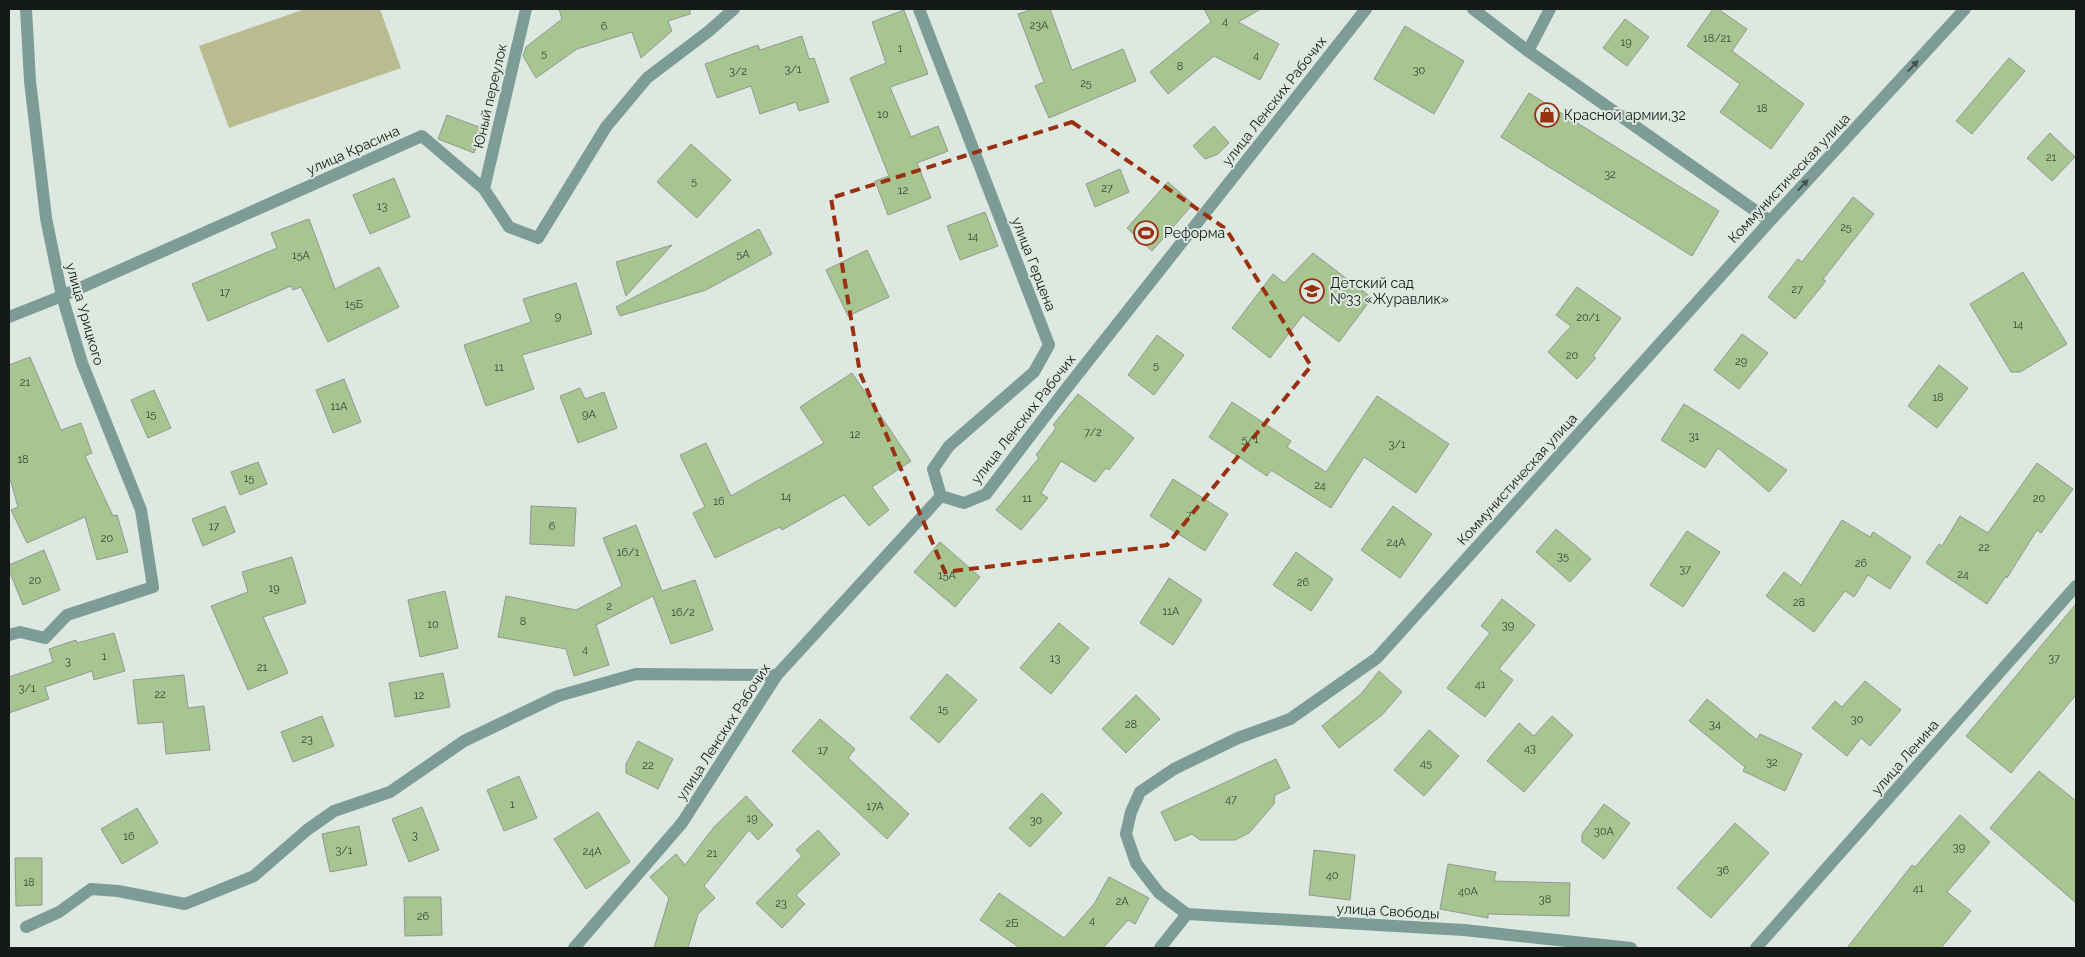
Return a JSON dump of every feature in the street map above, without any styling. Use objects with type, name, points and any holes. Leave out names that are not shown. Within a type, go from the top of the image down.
[{"type":"street","name":"улица Урицкого","points":[[9,635],[20,632],[45,638],[67,615],[152,588],[140,510],[82,363],[62,296],[46,218],[30,81],[26,9]]},
{"type":"street","name":"Юный переулок","points":[[484,189],[526,9]]},
{"type":"street","name":"улица Красина","points":[[9,317],[62,296],[422,136],[484,189],[510,227],[538,238],[606,127],[647,78],[709,31],[734,9]]},
{"type":"street","name":"улица Герцена","points":[[919,9],[1049,345],[1034,372],[949,446],[933,469],[942,496]]},
{"type":"street","name":"улица Ленских Рабочих","points":[[574,948],[682,823],[777,675],[942,496],[964,503],[986,494],[1066,389],[1366,9]]},
{"type":"street","points":[[1473,9],[1528,51],[1770,221]]},
{"type":"street","points":[[1528,51],[1550,9]]},
{"type":"street","name":"Коммунистическая улица","points":[[1187,914],[1159,893],[1136,863],[1126,834],[1131,812],[1140,792],[1174,769],[1238,738],[1290,719],[1377,658],[1770,221],[1965,9]]},
{"type":"street","name":"улица Ленина","points":[[1756,948],[2076,586]]},
{"type":"street","points":[[26,926],[58,912],[91,888],[118,891],[185,904],[254,876],[307,830],[334,811],[390,792],[464,741],[558,696],[636,674],[777,675]]},
{"type":"street","points":[[1160,948],[1187,914]]},
{"type":"street","name":"улица Свободы","points":[[1187,914],[1464,930],[1631,948]]},
{"type":"highlighted area","points":[[1072,122],[1226,229],[1311,366],[1167,545],[945,572],[860,373],[831,198]]},
{"type":"green space","points":[[305,9],[380,9],[401,68],[229,128],[199,46]]},
{"type":"building","points":[[559,9],[690,9],[690,14],[668,21],[672,31],[641,58],[632,32],[577,49],[536,78],[523,56],[526,47],[562,19]]},
{"type":"building","points":[[1033,9],[1050,9],[1072,70],[1123,49],[1136,81],[1049,118],[1035,86],[1044,82],[1018,14]]},
{"type":"building","points":[[1204,9],[1261,9],[1238,22],[1279,44],[1260,80],[1214,56],[1168,94],[1150,72],[1211,22]]},
{"type":"building","points":[[1713,9],[1718,9],[1747,29],[1732,51],[1804,104],[1771,149],[1720,112],[1740,84],[1687,46]]},
{"type":"building","points":[[904,10],[928,74],[890,87],[911,137],[938,126],[948,151],[917,163],[931,198],[888,215],[875,181],[889,176],[850,78],[886,63],[872,22]]},
{"type":"building","points":[[1625,19],[1649,37],[1627,66],[1603,48]]},
{"type":"building","points":[[1405,26],[1464,61],[1434,114],[1374,79]]},
{"type":"building","points":[[802,36],[809,59],[814,58],[829,102],[799,111],[796,102],[760,114],[751,86],[717,98],[705,64],[758,45],[760,50]]},
{"type":"building","points":[[2009,58],[2025,71],[1972,134],[1956,121]]},
{"type":"building","points":[[1529,93],[1719,211],[1692,256],[1501,137]]},
{"type":"building","points":[[447,115],[484,129],[474,153],[438,139]]},
{"type":"building","points":[[1214,126],[1229,143],[1218,154],[1205,159],[1193,146]]},
{"type":"building","points":[[2050,133],[2075,157],[2052,181],[2027,158]]},
{"type":"building","points":[[691,144],[731,180],[697,218],[657,182]]},
{"type":"building","points":[[1120,169],[1129,192],[1095,207],[1086,184]]},
{"type":"building","points":[[394,178],[410,217],[370,234],[353,195]]},
{"type":"building","points":[[1168,182],[1193,204],[1152,251],[1127,228]]},
{"type":"building","points":[[1853,197],[1874,214],[1823,279],[1826,281],[1795,319],[1768,297],[1798,259],[1802,262]]},
{"type":"building","points":[[985,212],[998,246],[960,260],[947,226]]},
{"type":"building","points":[[309,219],[335,289],[379,267],[399,307],[328,342],[301,287],[293,290],[291,286],[208,321],[192,284],[277,248],[271,233]]},
{"type":"building","points":[[759,229],[772,254],[706,290],[620,316],[616,307]]},
{"type":"building","points":[[672,245],[626,296],[616,262]]},
{"type":"building","points":[[867,250],[889,297],[848,316],[826,270]]},
{"type":"building","name":"Детский сад №33 «Журавлик»","points":[[1313,253],[1372,298],[1339,342],[1303,315],[1270,358],[1232,328],[1273,274],[1284,283]]},
{"type":"building","points":[[2023,272],[2067,344],[2020,372],[2011,372],[1970,304]]},
{"type":"building","points":[[576,283],[592,334],[522,355],[534,389],[486,406],[464,345],[531,322],[523,299]]},
{"type":"building","points":[[1577,287],[1621,318],[1593,356],[1596,358],[1577,379],[1548,352],[1571,326],[1556,315]]},
{"type":"building","points":[[1742,334],[1768,353],[1739,389],[1714,370]]},
{"type":"building","points":[[1157,335],[1184,355],[1154,395],[1128,375]]},
{"type":"building","points":[[30,357],[61,430],[81,423],[92,453],[85,456],[113,516],[117,515],[128,552],[97,560],[85,517],[27,543],[11,510],[18,507],[9,475],[9,365]]},
{"type":"building","points":[[1939,365],[1968,388],[1937,428],[1908,406]]},
{"type":"building","points":[[852,373],[911,461],[872,487],[889,510],[869,526],[844,495],[782,530],[780,527],[715,558],[693,513],[705,507],[680,455],[706,443],[731,496],[824,443],[800,407]]},
{"type":"building","points":[[344,379],[361,422],[333,433],[316,390]]},
{"type":"building","points":[[580,388],[585,399],[604,392],[617,428],[578,443],[560,396]]},
{"type":"building","points":[[154,390],[171,428],[148,438],[131,400]]},
{"type":"building","points":[[1078,394],[1134,438],[1109,470],[1106,468],[1095,482],[1061,461],[1041,493],[1048,498],[1021,530],[996,510],[1039,458],[1036,455],[1056,428],[1053,425]]},
{"type":"building","points":[[1377,396],[1449,444],[1416,493],[1364,457],[1331,508],[1271,470],[1267,476],[1209,437],[1232,402],[1291,441],[1287,447],[1326,472]]},
{"type":"building","points":[[1684,404],[1787,470],[1769,492],[1718,448],[1705,468],[1661,440]]},
{"type":"building","points":[[258,462],[267,484],[240,495],[231,472]]},
{"type":"building","points":[[2037,463],[2073,489],[2041,533],[2037,530],[2007,578],[2006,576],[1987,604],[1926,563],[1939,544],[1942,546],[1960,516],[1988,533]]},
{"type":"building","points":[[1173,479],[1228,514],[1205,551],[1150,516]]},
{"type":"building","points":[[225,506],[235,532],[203,546],[192,519]]},
{"type":"building","points":[[531,506],[576,508],[574,546],[530,544]]},
{"type":"building","points":[[1393,506],[1432,534],[1400,578],[1361,550]]},
{"type":"building","points":[[1842,520],[1870,537],[1873,532],[1911,557],[1890,589],[1868,575],[1854,597],[1845,591],[1814,632],[1766,596],[1784,572],[1801,585]]},
{"type":"building","points":[[636,525],[662,591],[695,580],[713,630],[671,644],[653,596],[596,625],[609,665],[574,676],[566,649],[498,637],[506,596],[576,610],[622,586],[603,538]]},
{"type":"building","points":[[1556,529],[1591,559],[1570,582],[1536,552]]},
{"type":"building","points":[[1687,531],[1720,552],[1683,607],[1650,585]]},
{"type":"building","points":[[940,542],[980,577],[955,607],[914,572]]},
{"type":"building","points":[[44,550],[60,590],[23,605],[9,570],[9,565]]},
{"type":"building","points":[[1296,552],[1333,579],[1311,611],[1273,585]]},
{"type":"building","points":[[292,557],[306,603],[263,617],[288,673],[248,690],[211,606],[248,592],[242,572]]},
{"type":"building","points":[[1169,578],[1202,600],[1173,645],[1140,623]]},
{"type":"building","points":[[445,591],[458,648],[420,657],[408,600]]},
{"type":"building","points":[[1502,599],[1535,625],[1499,669],[1513,680],[1485,717],[1447,688],[1490,633],[1481,626]]},
{"type":"building","points":[[2076,604],[2076,695],[2011,773],[1966,736]]},
{"type":"building","points":[[1059,623],[1089,648],[1051,694],[1020,668]]},
{"type":"building","points":[[114,633],[125,671],[94,680],[92,671],[45,687],[49,699],[9,713],[9,677],[53,662],[49,649],[76,640],[77,643]]},
{"type":"building","points":[[1379,671],[1402,692],[1382,715],[1339,748],[1322,726],[1361,694]]},
{"type":"building","points":[[443,673],[450,707],[395,717],[389,683]]},
{"type":"building","points":[[947,674],[977,700],[939,743],[910,718]]},
{"type":"building","points":[[184,675],[188,708],[204,706],[210,750],[166,754],[163,722],[138,724],[133,680]]},
{"type":"building","points":[[1865,681],[1901,710],[1870,746],[1861,738],[1847,756],[1812,728],[1835,701],[1842,707]]},
{"type":"building","points":[[1136,695],[1160,719],[1126,753],[1102,729]]},
{"type":"building","points":[[1707,699],[1757,740],[1760,734],[1802,754],[1785,791],[1743,771],[1745,767],[1689,721]]},
{"type":"building","points":[[322,716],[334,746],[293,762],[281,732]]},
{"type":"building","points":[[1552,716],[1573,735],[1524,792],[1487,761],[1519,723],[1534,736]]},
{"type":"building","points":[[820,719],[855,749],[848,758],[909,814],[887,839],[792,751]]},
{"type":"building","points":[[1429,730],[1459,756],[1424,796],[1394,770]]},
{"type":"building","points":[[638,741],[673,759],[658,789],[626,773],[626,764]]},
{"type":"building","points":[[1276,759],[1290,788],[1275,795],[1274,804],[1249,833],[1235,840],[1200,840],[1192,834],[1175,841],[1161,812]]},
{"type":"building","points":[[2039,771],[2076,801],[2076,903],[1990,828]]},
{"type":"building","points":[[519,776],[537,818],[504,831],[487,790]]},
{"type":"building","points":[[1042,793],[1062,813],[1030,847],[1009,828]]},
{"type":"building","points":[[746,796],[773,825],[758,840],[749,830],[704,886],[715,898],[698,914],[688,948],[654,948],[669,898],[650,877],[676,854],[685,865],[714,827]]},
{"type":"building","points":[[1604,804],[1630,823],[1604,859],[1582,842],[1582,834]]},
{"type":"building","points":[[422,807],[439,850],[409,862],[392,819]]},
{"type":"building","points":[[137,808],[158,843],[122,864],[101,829]]},
{"type":"building","points":[[598,812],[630,862],[586,889],[554,839]]},
{"type":"building","points":[[1960,815],[1990,842],[1947,892],[1971,911],[1941,948],[1847,948],[1912,865],[1915,867]]},
{"type":"building","points":[[1735,823],[1769,853],[1711,918],[1677,888]]},
{"type":"building","points":[[359,826],[367,865],[330,872],[322,834]]},
{"type":"building","points":[[818,830],[840,854],[796,895],[805,904],[782,928],[756,903],[802,856],[796,850]]},
{"type":"building","points":[[1314,850],[1355,855],[1350,900],[1309,895]]},
{"type":"building","points":[[15,858],[42,858],[42,905],[16,906]]},
{"type":"building","points":[[1448,864],[1496,872],[1494,881],[1570,883],[1569,916],[1488,914],[1488,918],[1440,909]]},
{"type":"building","points":[[1109,877],[1149,898],[1135,924],[1128,920],[1103,948],[1020,948],[980,920],[999,893],[1064,938],[1094,904]]},
{"type":"building","points":[[404,897],[441,897],[442,935],[405,936]]},
{"type":"place","name":"Красной армии,32","points":[[1547,115]]},
{"type":"place","name":"Реформа","points":[[1146,233]]},
{"type":"place","name":"Детский сад №33 «Журавлик»","points":[[1312,291]]}]
